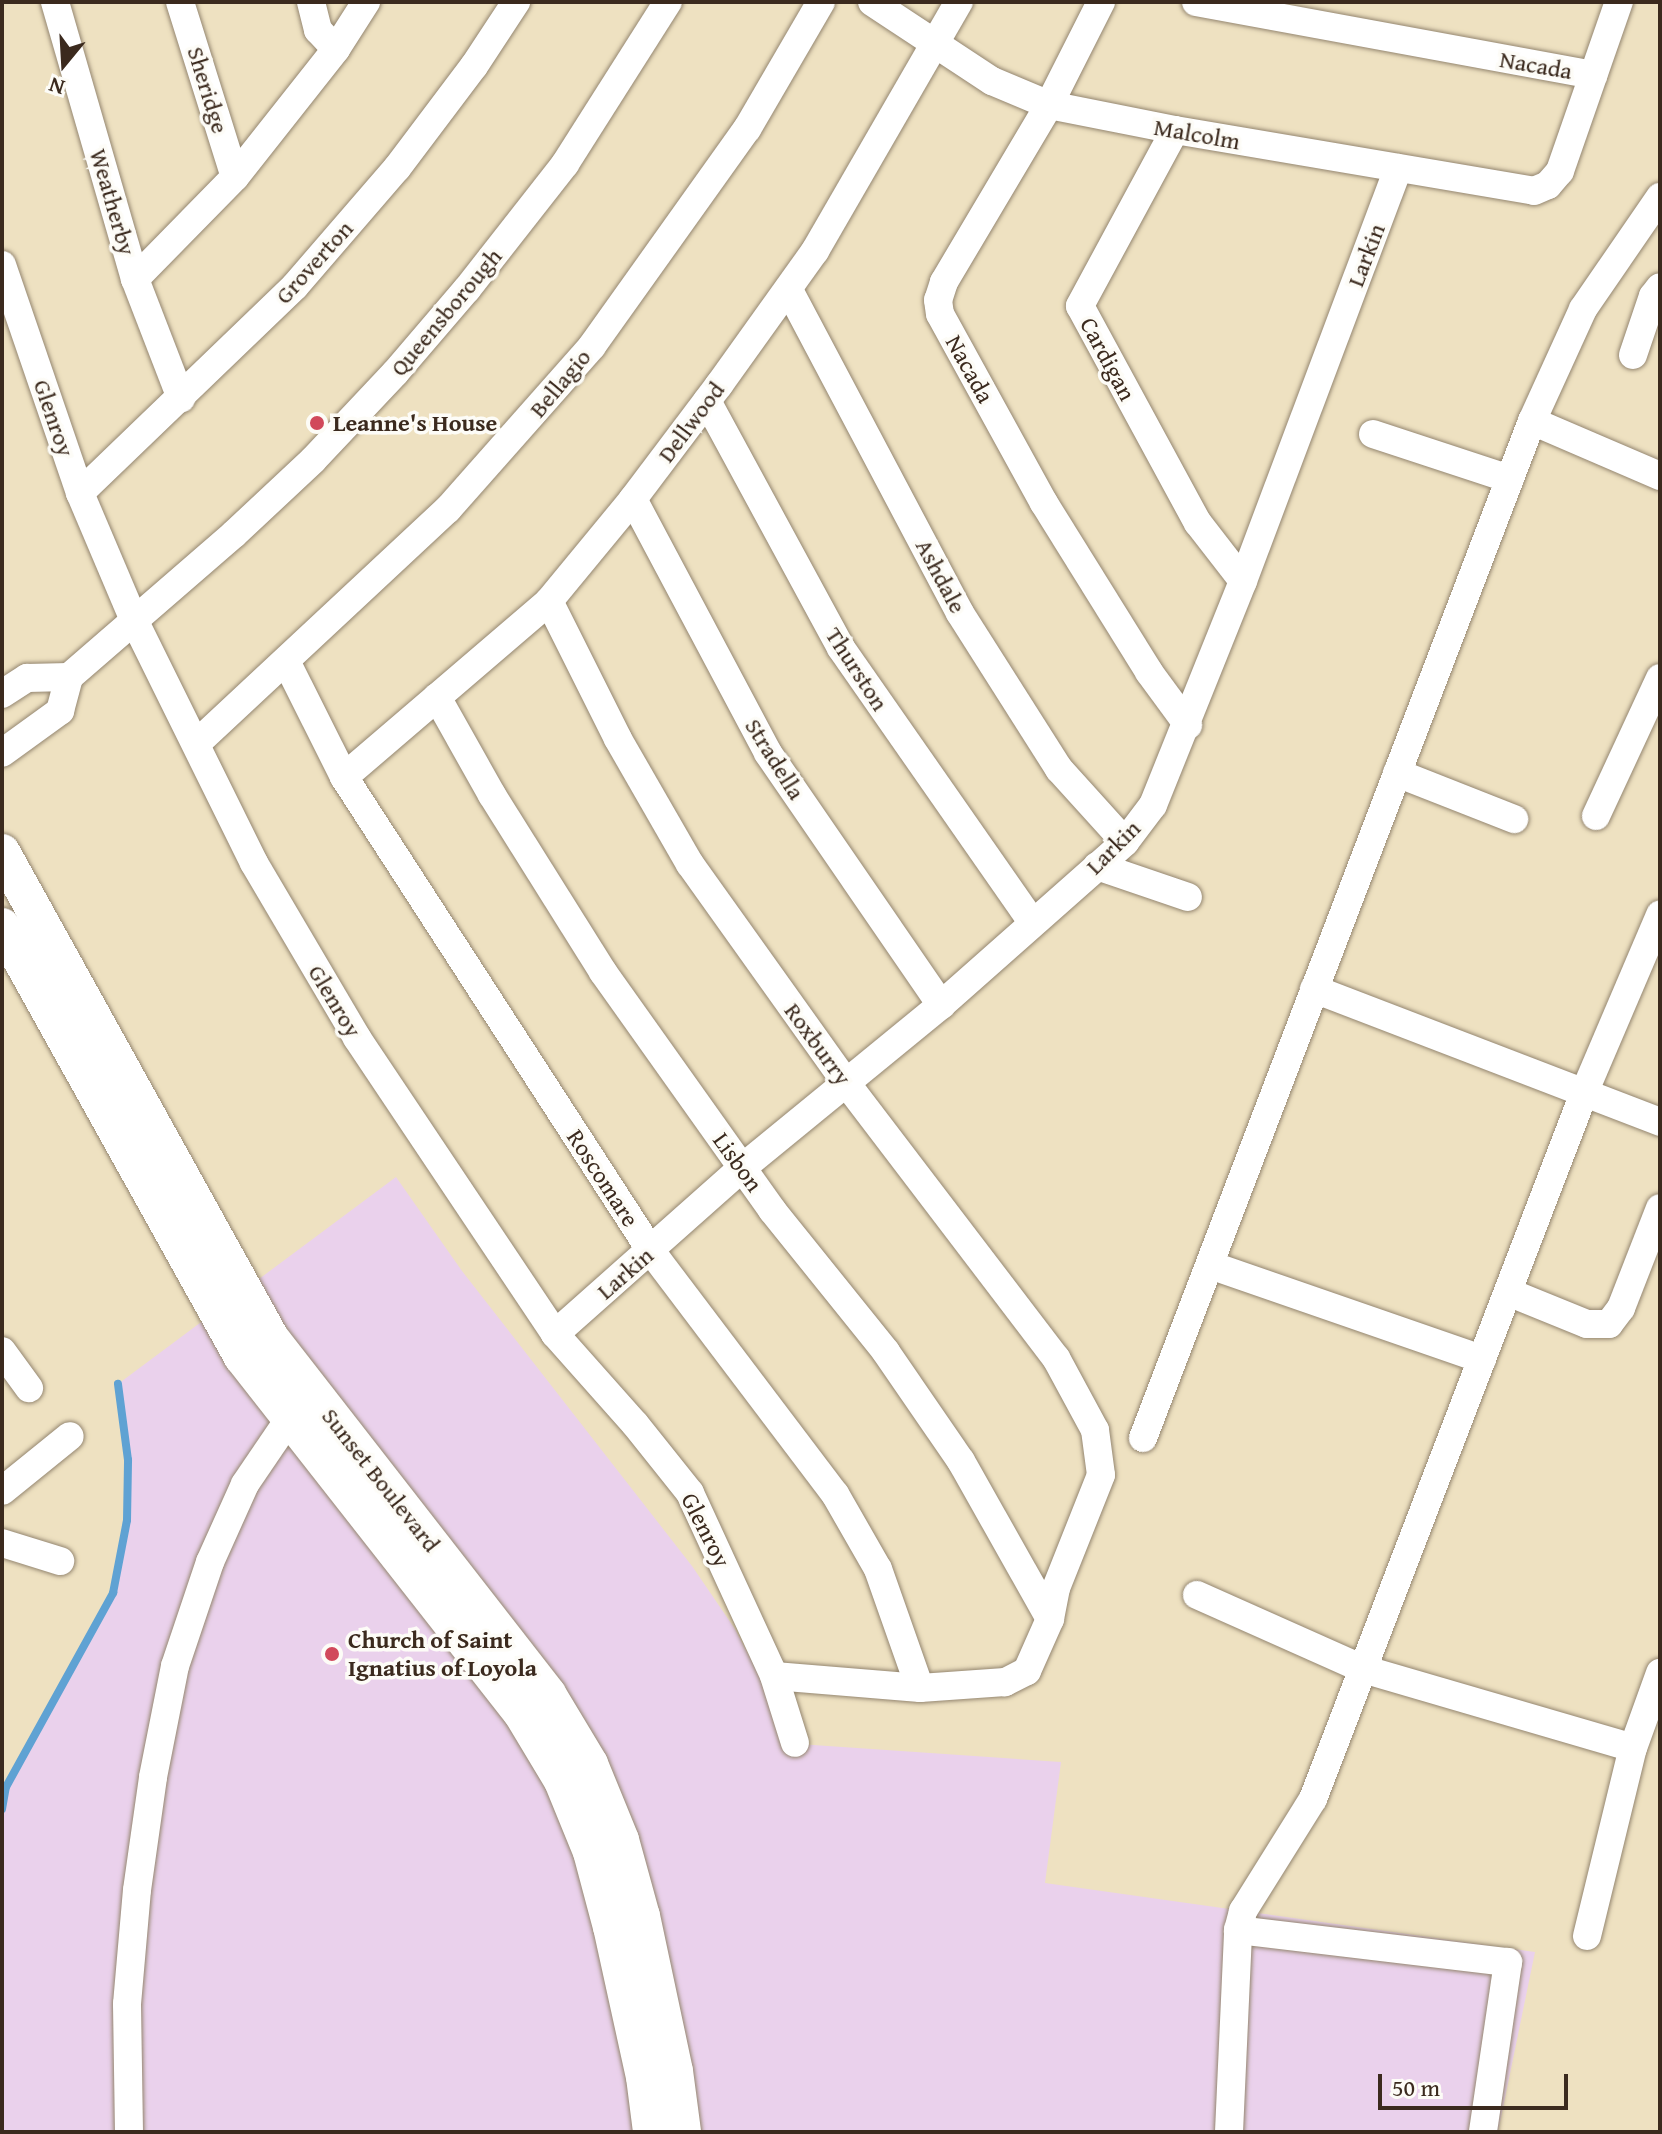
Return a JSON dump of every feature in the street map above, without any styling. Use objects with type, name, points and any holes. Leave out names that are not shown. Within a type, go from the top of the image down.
[{"type":"main road","name":"Sunset Boulevard","points":[[2,852],[271,1338],[300,1403],[520,1711],[562,1781],[591,1852],[611,1927],[644,2077],[651,2132]]},
{"type":"main road","name":"Sunset Boulevard","points":[[2,926],[242,1357],[300,1403],[548,1694],[590,1764],[621,1840],[642,1916],[675,2071],[683,2132]]},
{"type":"street","name":"Weatherby","points":[[55,2],[135,279],[181,398]]},
{"type":"street","name":"Sheridge","points":[[180,2],[235,177]]},
{"type":"street","points":[[311,2],[318,30],[336,49]]},
{"type":"street","points":[[135,279],[235,177],[336,49],[366,2]]},
{"type":"street","name":"Groverton","points":[[80,493],[295,286],[397,168],[474,66],[516,2]]},
{"type":"street","name":"Queensborough","points":[[69,677],[313,460],[426,337],[565,164],[668,2]]},
{"type":"street","name":"Bellagio","points":[[197,743],[287,663],[448,509],[592,346],[747,129],[821,2]]},
{"type":"street","name":"Malcolm","points":[[872,2],[992,81],[1049,105],[1175,130],[1534,191],[1548,185],[1560,171],[1593,75]]},
{"type":"street","name":"Dellwood","points":[[344,777],[549,601],[633,499],[789,290],[937,46],[959,2]]},
{"type":"street","name":"Nacada","points":[[1101,2],[1049,105],[944,282],[938,300],[940,314],[1044,503],[1149,672],[1188,725]]},
{"type":"street","name":"Nacada","points":[[1196,2],[1593,75]]},
{"type":"street","points":[[1593,75],[1619,2]]},
{"type":"street","name":"Cardigan","points":[[1175,130],[1080,306],[1198,523],[1243,581]]},
{"type":"street","name":"Larkin","points":[[555,1334],[742,1168],[941,1005],[1125,842],[1153,805],[1188,725],[1398,168]]},
{"type":"street","points":[[1143,1438],[1532,421],[1583,309],[1660,197]]},
{"type":"street","name":"Glenroy","points":[[2,265],[80,493],[134,620],[254,863],[357,1038],[555,1334],[635,1424],[690,1493],[774,1676],[795,1743]]},
{"type":"street","points":[[1633,355],[1653,296],[1660,287]]},
{"type":"street","name":"Ashdale","points":[[789,290],[960,613],[1059,769],[1125,842]]},
{"type":"street","name":"Thurston","points":[[707,401],[841,648],[1032,922]]},
{"type":"street","points":[[1532,421],[1660,476]]},
{"type":"street","points":[[1373,434],[1510,479]]},
{"type":"street","name":"Stradella","points":[[633,499],[768,753],[941,1005]]},
{"type":"street","name":"Roxburry","points":[[549,601],[618,739],[690,864],[847,1084],[1056,1358],[1095,1430],[1101,1475],[1056,1588],[1050,1619]]},
{"type":"street","name":"Roscomare","points":[[287,663],[344,777],[651,1251],[835,1494],[878,1569],[920,1688]]},
{"type":"street","points":[[2,694],[27,678],[69,677],[60,711],[2,753]]},
{"type":"street","points":[[1596,816],[1660,678]]},
{"type":"street","name":"Lisbon","points":[[437,697],[492,795],[603,972],[742,1168],[886,1352],[952,1449],[1050,1619]]},
{"type":"street","points":[[1397,773],[1514,819]]},
{"type":"street","points":[[1097,866],[1188,897]]},
{"type":"street","points":[[1229,2132],[1238,1930],[1243,1911],[1313,1799],[1584,1093],[1660,915]]},
{"type":"street","points":[[1314,989],[1660,1122]]},
{"type":"street","points":[[1508,1292],[1587,1324],[1609,1324],[1621,1308],[1660,1208]]},
{"type":"street","points":[[1210,1265],[1482,1359]]},
{"type":"street","points":[[2,1351],[29,1388]]},
{"type":"street","points":[[129,2132],[127,2004],[137,1890],[153,1777],[175,1666],[210,1562],[245,1484],[300,1403]]},
{"type":"street","points":[[2,1491],[70,1436]]},
{"type":"street","points":[[2,1543],[60,1561]]},
{"type":"street","points":[[1197,1595],[1363,1669],[1633,1748]]},
{"type":"street","points":[[774,1676],[920,1688],[1005,1682],[1027,1671],[1050,1619]]},
{"type":"street","points":[[1587,1936],[1633,1748],[1660,1673]]},
{"type":"street","points":[[1238,1930],[1508,1962],[1483,2132]]},
{"type":"shaded area","points":[[396,1177],[462,1271],[692,1566],[735,1629],[764,1684],[784,1743],[1061,1762],[1045,1883],[1535,1952],[1498,2132],[2,2132],[2,1809],[6,1787],[116,1592],[127,1520],[128,1460],[118,1384]]},
{"type":"waterway","points":[[2,1809],[6,1787],[113,1593],[127,1520],[128,1460],[118,1384]]},
{"type":"place","name":"Leanne's House","points":[[317,423]]},
{"type":"place","name":"Church of Saint Ignatius of Loyola","points":[[332,1654]]}]
